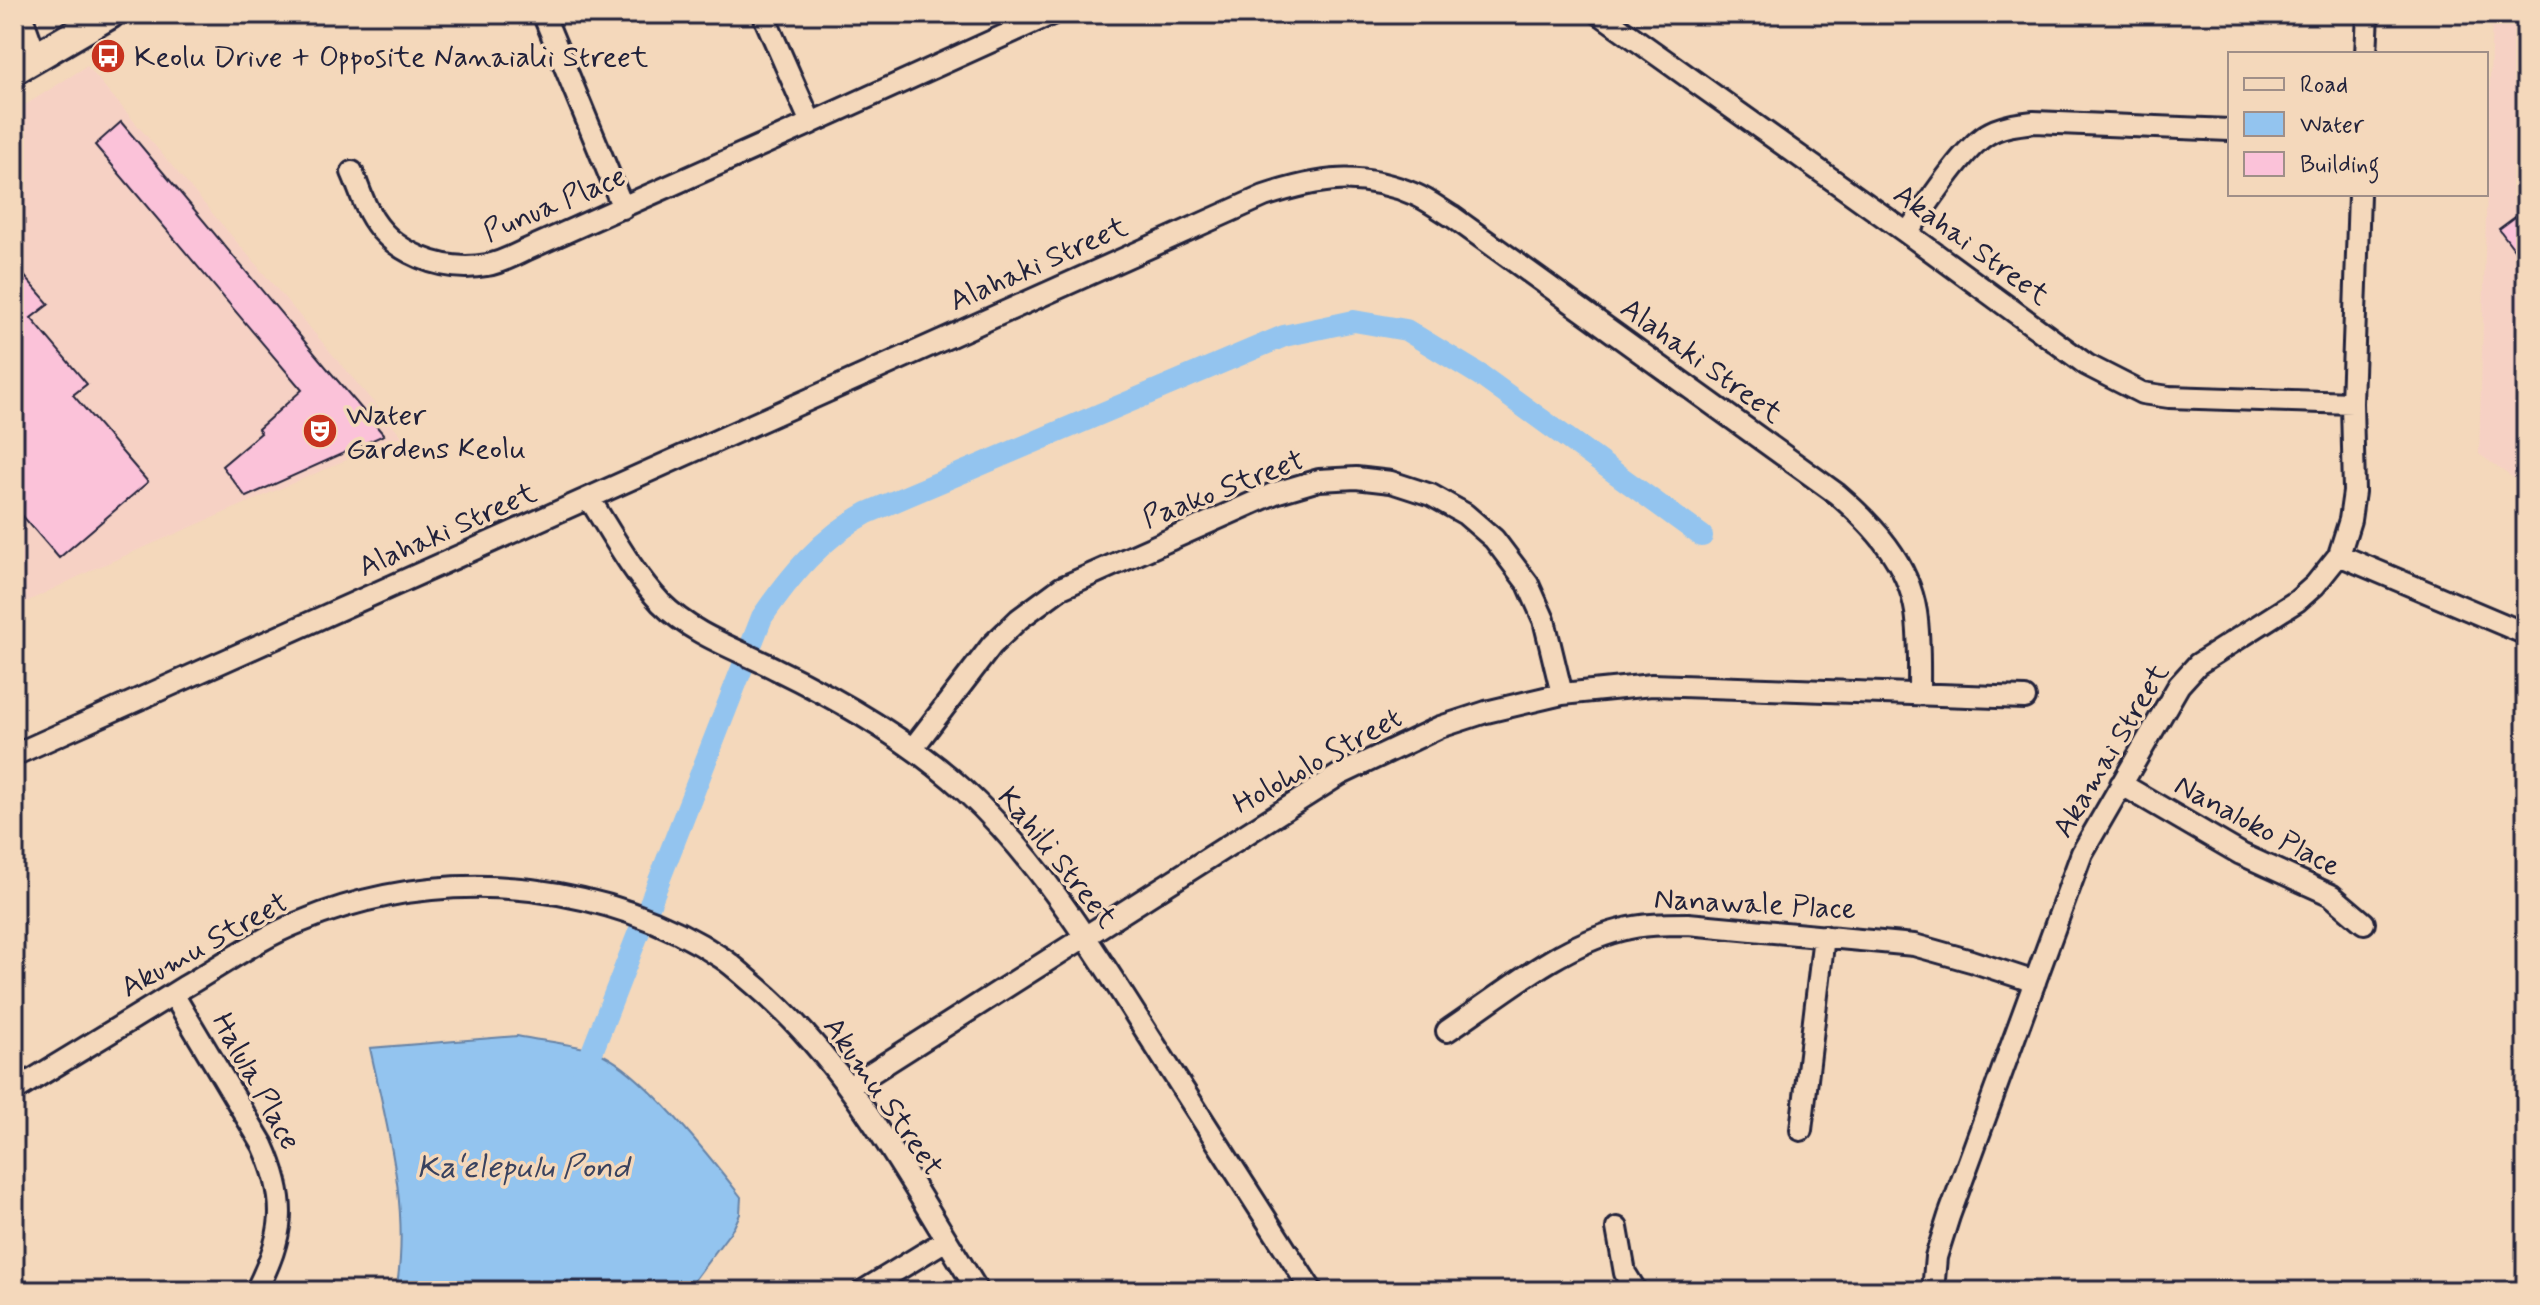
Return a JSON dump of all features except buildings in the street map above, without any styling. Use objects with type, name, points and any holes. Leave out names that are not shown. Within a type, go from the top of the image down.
[{"type":"main road","points":[[25,63],[110,14]]},
{"type":"street","points":[[21,14],[25,63]]},
{"type":"street","points":[[763,14],[811,123]]},
{"type":"street","name":"Punua Place","points":[[352,172],[370,214],[390,238],[414,256],[467,268],[491,265],[1052,14]]},
{"type":"street","name":"Akahai Street","points":[[1600,14],[2087,365],[2142,393],[2169,397],[2352,403]]},
{"type":"street","points":[[2366,52],[2368,14]]},
{"type":"street","points":[[544,16],[623,208]]},
{"type":"street","points":[[1907,233],[1968,151],[1986,135],[2006,126],[2034,122],[2228,130]]},
{"type":"street","name":"Alahaki Street","points":[[14,755],[1264,196],[1317,180],[1350,179],[1384,184],[1417,195],[1453,217],[1837,494],[1867,520],[1890,549],[1906,579],[1916,608],[1919,694]]},
{"type":"street","name":"Akamai Street","points":[[1933,1291],[1936,1257],[1949,1216],[2082,853],[2179,685],[2198,664],[2297,601],[2315,585],[2339,555],[2350,520],[2354,492],[2352,403],[2359,196]]},
{"type":"street","name":"Paako Street","points":[[913,748],[992,645],[1019,619],[1061,588],[1262,498],[1319,480],[1356,478],[1391,482],[1431,495],[1465,514],[1494,539],[1528,584],[1544,620],[1562,694]]},
{"type":"street","name":"Kahili Street","points":[[589,498],[636,571],[662,604],[687,625],[777,669],[913,748],[963,789],[1001,827],[1039,871],[1086,936],[1312,1291]]},
{"type":"street","points":[[2339,555],[2526,634]]},
{"type":"street","name":"Holoholo Street","points":[[849,1087],[1339,775],[1440,727],[1486,712],[1562,694],[1652,685],[2025,698]]},
{"type":"street","name":"Nanaloko Place","points":[[2121,784],[2241,854],[2331,895],[2364,923]]},
{"type":"street","name":"Akumu Street","points":[[14,1091],[244,951],[298,923],[359,901],[449,887],[502,887],[568,895],[659,924],[692,940],[725,960],[770,998],[809,1038],[849,1087],[978,1291]]},
{"type":"street","name":"Nanawale Place","points":[[1447,1031],[1584,942],[1622,929],[1653,924],[1688,924],[1914,945],[2035,982]]},
{"type":"street","points":[[1801,1130],[1824,936]]},
{"type":"street","name":"Halula Place","points":[[173,994],[263,1145],[281,1195],[279,1229],[272,1258],[256,1291]]},
{"type":"street","points":[[1617,1228],[1625,1273],[1636,1291]]},
{"type":"street","points":[[863,1291],[946,1240]]},
{"type":"shaded area","points":[[2492,14],[2526,14],[2526,487],[2479,454]]},
{"type":"shaded area","points":[[87,66],[402,436],[94,569],[14,608],[14,112]]},
{"type":"water","name":"Kaʻelepulu Pond","points":[[517,1036],[589,1049],[615,1062],[634,1076],[674,1116],[741,1197],[740,1214],[734,1227],[686,1291],[396,1291],[400,1261],[399,1199],[390,1138],[370,1048]]},
{"type":"waterway","points":[[583,1075],[762,617],[821,546],[867,513],[1284,336],[1354,321],[1406,330],[1480,375],[1702,536]]},
{"type":"place","name":"Keolu Drive + Opposite Nanaialii Street","points":[[108,56]]},
{"type":"place","name":"Water Gardens Keolu","points":[[320,431]]}]
